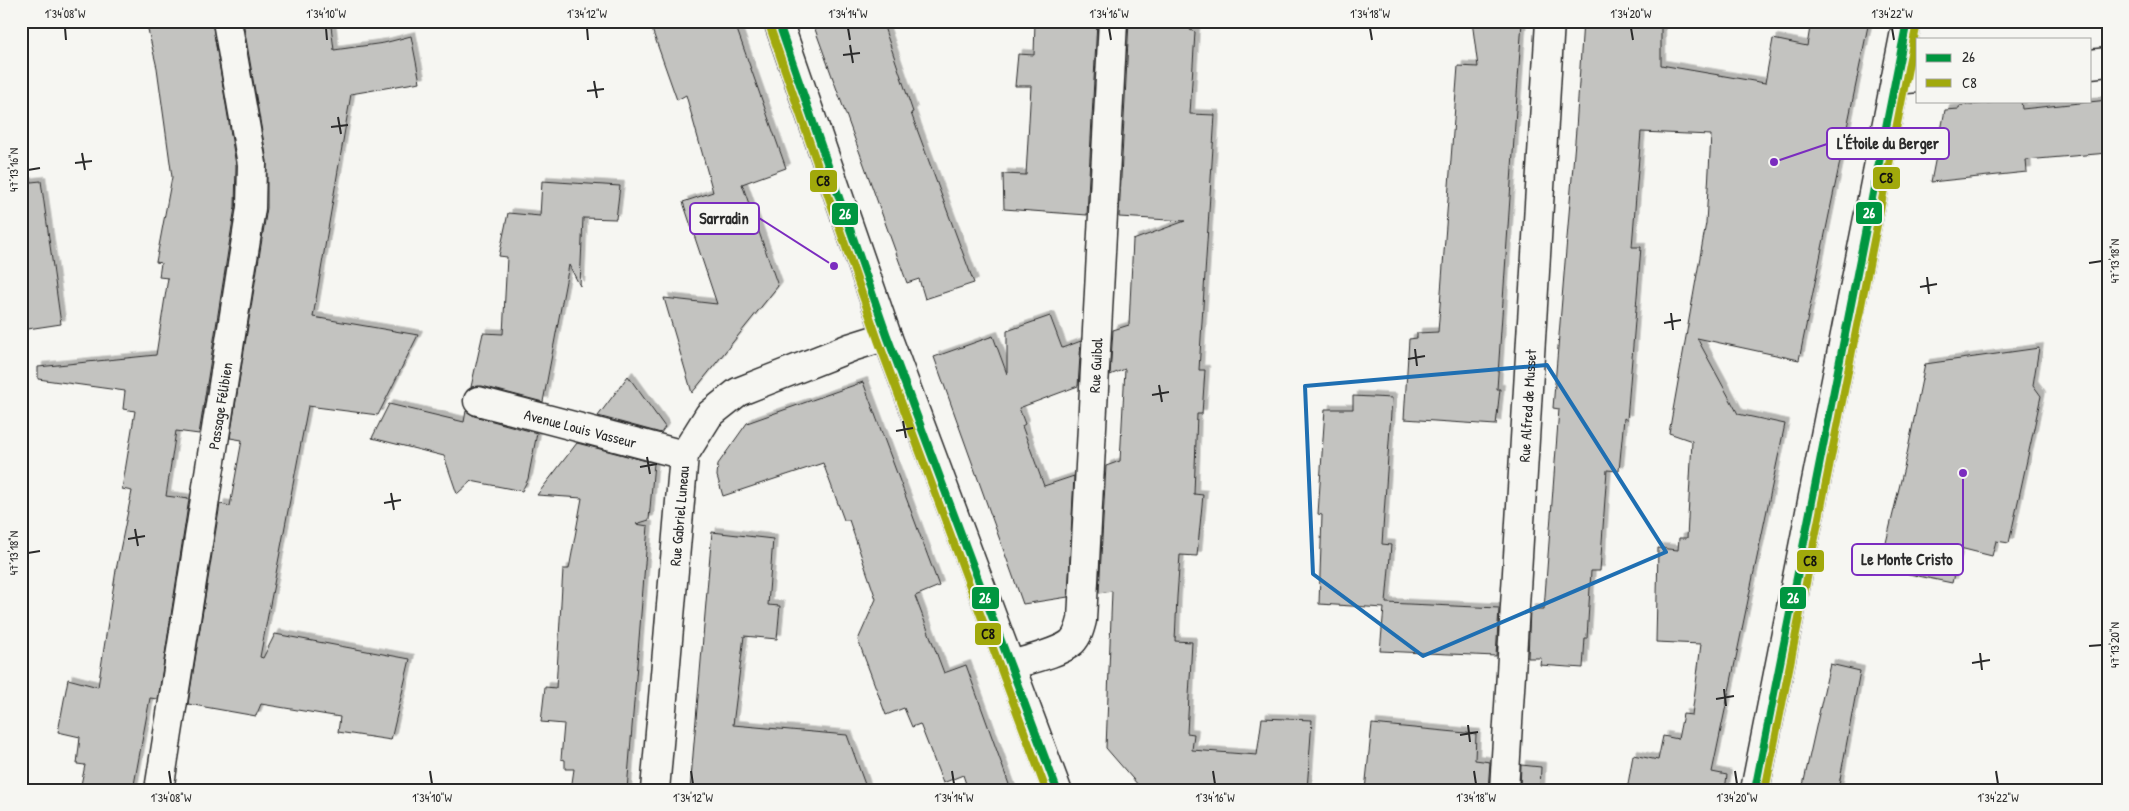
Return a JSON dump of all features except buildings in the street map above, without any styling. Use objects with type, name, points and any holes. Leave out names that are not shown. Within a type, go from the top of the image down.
[{"type":"street","name":"Passage Félibien","points":[[159,790],[251,208],[252,164],[227,21]]},
{"type":"street","points":[[778,21],[887,336],[1057,790]]},
{"type":"street","name":"Rue Guibal","points":[[1011,665],[1058,649],[1072,642],[1079,632],[1082,620],[1113,21]]},
{"type":"street","name":"Rue Alfred de Musset","points":[[1504,790],[1550,21]]},
{"type":"street","points":[[1755,790],[1906,79],[1907,21]]},
{"type":"street","points":[[2092,64],[2108,62]]},
{"type":"street","name":"Rue Gabriel Luneau","points":[[655,790],[684,455],[709,415],[738,392],[852,347],[887,336]]},
{"type":"street","name":"Avenue Louis Vasseur","points":[[478,401],[684,455]]},
{"type":"highlighted area","points":[[1547,365],[1666,552],[1423,656],[1313,574],[1305,386]]},
{"type":"transit line","name":"26","points":[[778,21],[887,336],[1057,790]]},
{"type":"transit line","name":"26","points":[[1755,790],[1907,21]]},
{"type":"transit line","name":"C8","points":[[1765,790],[1917,23]]},
{"type":"transit line","name":"C8","points":[[769,24],[878,340],[1046,790]]},
{"type":"place","name":"L'Étoile du Berger","points":[[1774,162]]},
{"type":"place","name":"Sarradin","points":[[834,266]]},
{"type":"place","name":"Le Monte Cristo","points":[[1963,473]]}]
